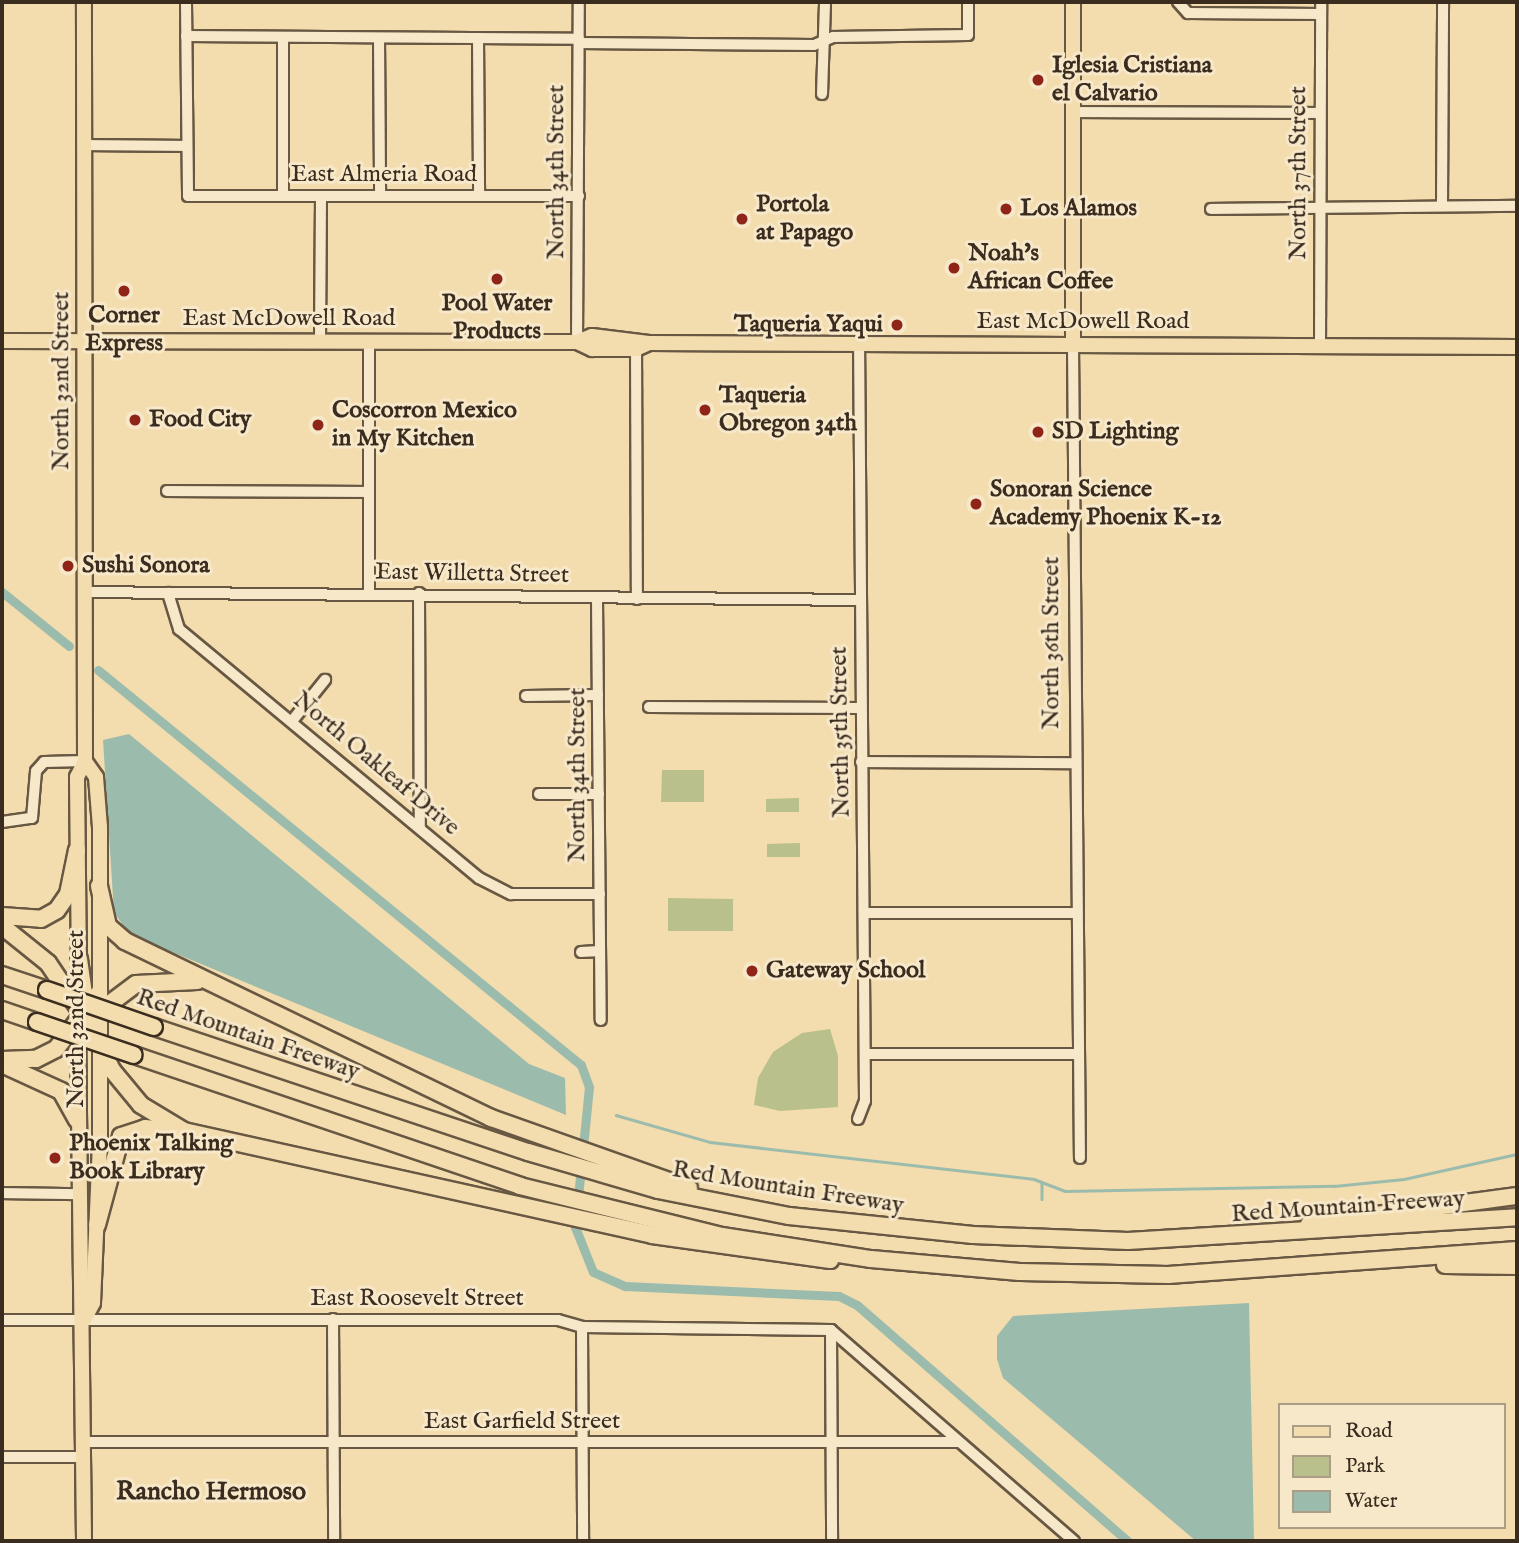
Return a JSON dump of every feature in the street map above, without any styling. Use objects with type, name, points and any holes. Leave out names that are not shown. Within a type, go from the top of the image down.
[{"type":"highway","points":[[2,916],[41,919],[57,910],[68,894],[77,850]]},
{"type":"highway","points":[[99,886],[105,919],[117,937],[216,987],[531,1135],[621,1173]]},
{"type":"highway","points":[[2,926],[48,963],[99,1046],[141,1105],[184,1131]]},
{"type":"highway","points":[[79,959],[85,1021],[100,1074]]},
{"type":"highway","name":"Red Mountain Freeway","points":[[2,975],[528,1152],[849,1222],[1035,1239],[1220,1240],[1517,1217]]},
{"type":"highway","points":[[2,1062],[36,1059],[85,1021],[149,980],[174,977],[216,987]]},
{"type":"highway","points":[[85,1021],[99,993]]},
{"type":"highway","points":[[2,1010],[617,1219]]},
{"type":"highway","points":[[2,1062],[61,1091],[77,1120]]},
{"type":"highway","points":[[97,1225],[121,1136],[145,1128],[184,1131],[519,1207],[617,1219],[871,1259],[1109,1275],[1379,1262],[1517,1250]]},
{"type":"highway","points":[[1220,1240],[1517,1196]]},
{"type":"highway","points":[[1379,1262],[1517,1266]]},
{"type":"main road","name":"North 32nd Street","points":[[79,959],[77,777],[85,761],[84,2]]},
{"type":"main road","name":"North 36th Street","points":[[1073,2],[1073,345]]},
{"type":"main road","name":"East McDowell Road","points":[[2,341],[577,342],[592,349],[640,343],[1517,347]]},
{"type":"main road","name":"North 32nd Street","points":[[85,761],[96,777],[99,993]]},
{"type":"main road","name":"North 32nd Street","points":[[84,1541],[84,1321],[78,1304],[77,1120],[85,1021]]},
{"type":"main road","name":"North 32nd Street","points":[[84,1321],[93,1303],[97,1225],[99,1046]]},
{"type":"street","points":[[86,145],[187,146],[186,2]]},
{"type":"street","name":"North 34th Street","points":[[577,342],[579,2]]},
{"type":"street","points":[[822,94],[825,2]]},
{"type":"street","points":[[186,37],[823,42],[968,35],[968,2]]},
{"type":"street","points":[[1442,206],[1443,2]]},
{"type":"street","points":[[1179,6],[1321,8]]},
{"type":"street","name":"North 37th Street","points":[[1320,345],[1321,8]]},
{"type":"street","points":[[283,196],[284,37]]},
{"type":"street","points":[[380,38],[380,196]]},
{"type":"street","points":[[478,38],[479,196]]},
{"type":"street","points":[[1073,112],[1320,113]]},
{"type":"street","name":"East Almeria Road","points":[[187,146],[188,196],[579,195]]},
{"type":"street","points":[[320,342],[321,196]]},
{"type":"street","points":[[1211,209],[1517,206]]},
{"type":"street","points":[[369,342],[369,593]]},
{"type":"street","points":[[637,598],[640,343]]},
{"type":"street","name":"North 35th Street","points":[[858,1119],[865,1101],[859,344]]},
{"type":"street","name":"North 36th Street","points":[[1073,345],[1080,1158]]},
{"type":"street","points":[[167,491],[369,492]]},
{"type":"street","name":"East Willetta Street","points":[[83,592],[419,593],[597,598],[860,600]]},
{"type":"street","name":"North Oakleaf Drive","points":[[168,593],[179,629],[479,877],[511,894],[600,894]]},
{"type":"street","points":[[419,593],[419,828]]},
{"type":"street","name":"North 34th Street","points":[[597,598],[601,1020]]},
{"type":"street","points":[[292,721],[325,680]]},
{"type":"street","points":[[526,696],[598,695]]},
{"type":"street","points":[[649,707],[861,708]]},
{"type":"street","points":[[2,821],[32,818],[36,771],[44,762],[85,761]]},
{"type":"street","points":[[861,762],[1076,763]]},
{"type":"street","points":[[539,794],[599,794]]},
{"type":"street","points":[[864,913],[1077,914]]},
{"type":"street","points":[[581,951],[600,951]]},
{"type":"street","points":[[865,1054],[1078,1054]]},
{"type":"street","points":[[2,1193],[78,1194]]},
{"type":"street","points":[[333,1319],[334,1541]]},
{"type":"street","name":"East Roosevelt Street","points":[[2,1320],[558,1320],[582,1327],[831,1330]]},
{"type":"street","points":[[582,1327],[583,1541]]},
{"type":"street","points":[[831,1330],[1074,1541]]},
{"type":"street","points":[[831,1330],[832,1541]]},
{"type":"street","name":"East Garfield Street","points":[[84,1442],[959,1442]]},
{"type":"street","points":[[2,1457],[84,1457]]},
{"type":"green space","points":[[662,770],[704,770],[704,802],[661,802]]},
{"type":"green space","points":[[799,798],[799,812],[766,812],[766,799]]},
{"type":"green space","points":[[800,843],[800,857],[767,857],[767,844]]},
{"type":"green space","points":[[668,898],[733,899],[733,931],[668,931]]},
{"type":"green space","points":[[830,1029],[838,1056],[838,1107],[780,1111],[754,1105],[758,1078],[773,1052],[802,1033]]},
{"type":"water","points":[[129,734],[529,1064],[565,1078],[566,1115],[131,935],[114,913],[103,740]]},
{"type":"water","points":[[1249,1303],[1254,1541],[1196,1541],[1003,1378],[997,1359],[997,1336],[1013,1316]]},
{"type":"waterway","points":[[2,592],[69,646]]},
{"type":"waterway","points":[[98,670],[581,1065],[589,1087],[575,1227],[593,1272],[625,1286],[839,1296],[857,1305],[1128,1541]]},
{"type":"waterway","points":[[616,1115],[710,1142],[1034,1179],[1065,1191],[1334,1186],[1404,1179],[1517,1154]]},
{"type":"waterway","points":[[1042,1182],[1042,1199]]},
{"type":"place","name":"Iglesia Cristiana el Calvario","points":[[1038,80]]},
{"type":"place","name":"Los Alamos","points":[[1006,209]]},
{"type":"place","name":"Portola at Papago","points":[[742,219]]},
{"type":"place","name":"Noah's African Coffee","points":[[954,268]]},
{"type":"place","name":"Pool Water Products","points":[[497,279]]},
{"type":"place","name":"Corner Express","points":[[124,291]]},
{"type":"place","name":"Taqueria Yaqui","points":[[897,325]]},
{"type":"place","name":"Taqueria Obregon 34th","points":[[705,410]]},
{"type":"place","name":"Food City","points":[[135,420]]},
{"type":"place","name":"Coscorron Mexico in My Kitchen","points":[[318,425]]},
{"type":"place","name":"SD Lighting","points":[[1038,432]]},
{"type":"place","name":"Sonoran Science Academy Phoenix K-12","points":[[976,504]]},
{"type":"place","name":"Sushi Sonora","points":[[68,566]]},
{"type":"place","name":"Gateway School","points":[[752,971]]},
{"type":"place","name":"Phoenix Talking Book Library","points":[[55,1158]]},
{"type":"district","name":"Rancho Hermoso","points":[[211,1492]]}]
